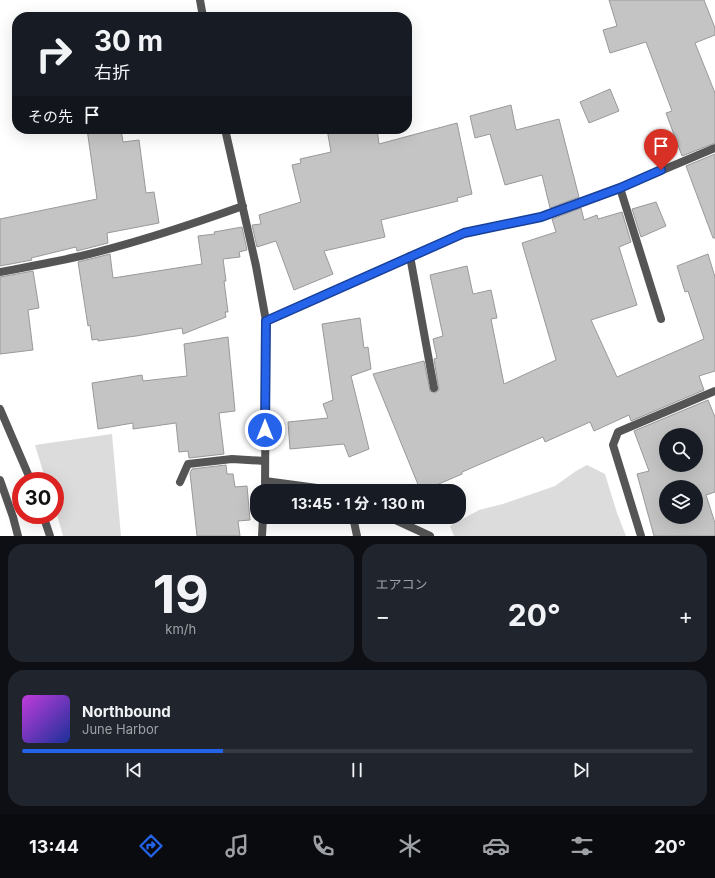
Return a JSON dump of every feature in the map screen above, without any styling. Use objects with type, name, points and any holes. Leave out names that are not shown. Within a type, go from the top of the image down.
[{"type":"street","points":[[200,0],[202,12]]},
{"type":"street","points":[[226,134],[256,266],[266,321],[265,484]]},
{"type":"street","points":[[266,321],[464,233],[541,217],[620,188],[715,148]]},
{"type":"street","points":[[620,188],[661,319]]},
{"type":"street","points":[[0,272],[80,256],[131,243],[174,231],[243,206]]},
{"type":"street","points":[[410,256],[434,388]]},
{"type":"street","points":[[641,536],[613,445],[618,432],[715,391]]},
{"type":"street","points":[[0,409],[27,472]]},
{"type":"street","points":[[180,482],[188,464],[232,459],[265,461]]},
{"type":"street","points":[[0,480],[18,536]]},
{"type":"street","points":[[265,481],[287,484]]},
{"type":"street","points":[[46,524],[50,536]]},
{"type":"street","points":[[262,536],[263,524]]},
{"type":"street","points":[[354,524],[357,536]]},
{"type":"street","points":[[404,524],[430,536]]},
{"type":"shaded area","points":[[112,434],[121,536],[63,536],[60,524],[64,524],[64,472],[43,472],[35,445]]},
{"type":"shaded area","points":[[587,465],[605,474],[626,536],[454,536],[450,526],[454,524],[466,524],[466,517],[479,510],[503,504],[555,486]]},
{"type":"building","points":[[609,0],[704,0],[715,28],[715,35],[695,43],[715,93],[715,143],[682,156],[666,113],[672,111],[646,42],[610,53],[603,30],[617,26]]},
{"type":"building","points":[[610,89],[619,111],[589,123],[580,102]]},
{"type":"building","points":[[511,105],[516,130],[559,119],[579,197],[550,208],[542,175],[505,185],[490,134],[475,138],[470,116]]},
{"type":"building","points":[[457,123],[472,194],[457,198],[458,201],[381,220],[385,237],[324,251],[333,274],[294,290],[276,241],[257,247],[252,225],[261,224],[259,215],[301,202],[292,165],[301,163],[300,159],[331,152],[328,134],[378,134],[379,144]]},
{"type":"building","points":[[88,134],[122,134],[123,142],[139,140],[146,193],[154,192],[159,223],[107,233],[108,243],[77,251],[76,247],[31,258],[32,260],[0,266],[0,219],[97,199]]},
{"type":"building","points":[[715,154],[715,238],[713,238],[686,166]]},
{"type":"building","points":[[656,202],[666,226],[641,237],[632,209]]},
{"type":"building","points":[[581,208],[584,220],[597,215],[598,219],[622,212],[631,242],[619,247],[637,305],[591,320],[617,377],[704,339],[688,291],[685,292],[677,266],[708,254],[715,277],[715,371],[699,376],[704,390],[631,421],[629,415],[594,431],[590,422],[545,442],[543,437],[462,472],[462,474],[439,484],[418,484],[373,374],[424,361],[430,391],[435,393],[439,390],[434,359],[437,358],[433,339],[443,336],[430,275],[467,266],[473,294],[491,290],[497,318],[491,319],[504,384],[556,360],[522,243],[556,232],[552,219]]},
{"type":"building","points":[[242,227],[247,250],[239,252],[240,257],[223,259],[228,312],[225,312],[226,317],[183,334],[182,328],[136,336],[98,341],[98,339],[92,340],[90,325],[88,326],[78,262],[110,254],[113,278],[202,264],[198,236],[215,234],[214,232]]},
{"type":"building","points":[[33,271],[39,308],[28,310],[33,350],[0,354],[0,277]]},
{"type":"building","points":[[360,318],[364,348],[368,347],[371,369],[351,376],[369,449],[349,457],[344,444],[290,449],[288,422],[328,418],[323,404],[333,400],[322,324]]},
{"type":"building","points":[[228,337],[235,411],[219,413],[224,454],[189,458],[188,451],[179,452],[176,423],[133,429],[133,423],[98,429],[92,383],[142,375],[143,381],[187,376],[184,344]]},
{"type":"building","points":[[708,400],[715,417],[715,492],[706,495],[715,523],[715,536],[654,536],[637,474],[649,471],[634,431]]},
{"type":"building","points":[[226,465],[227,474],[233,474],[235,487],[247,486],[250,520],[238,521],[240,536],[197,536],[190,473],[192,469]]},
{"type":"route","points":[[265,430],[266,321],[464,233],[541,217],[620,188],[661,170]]}]
